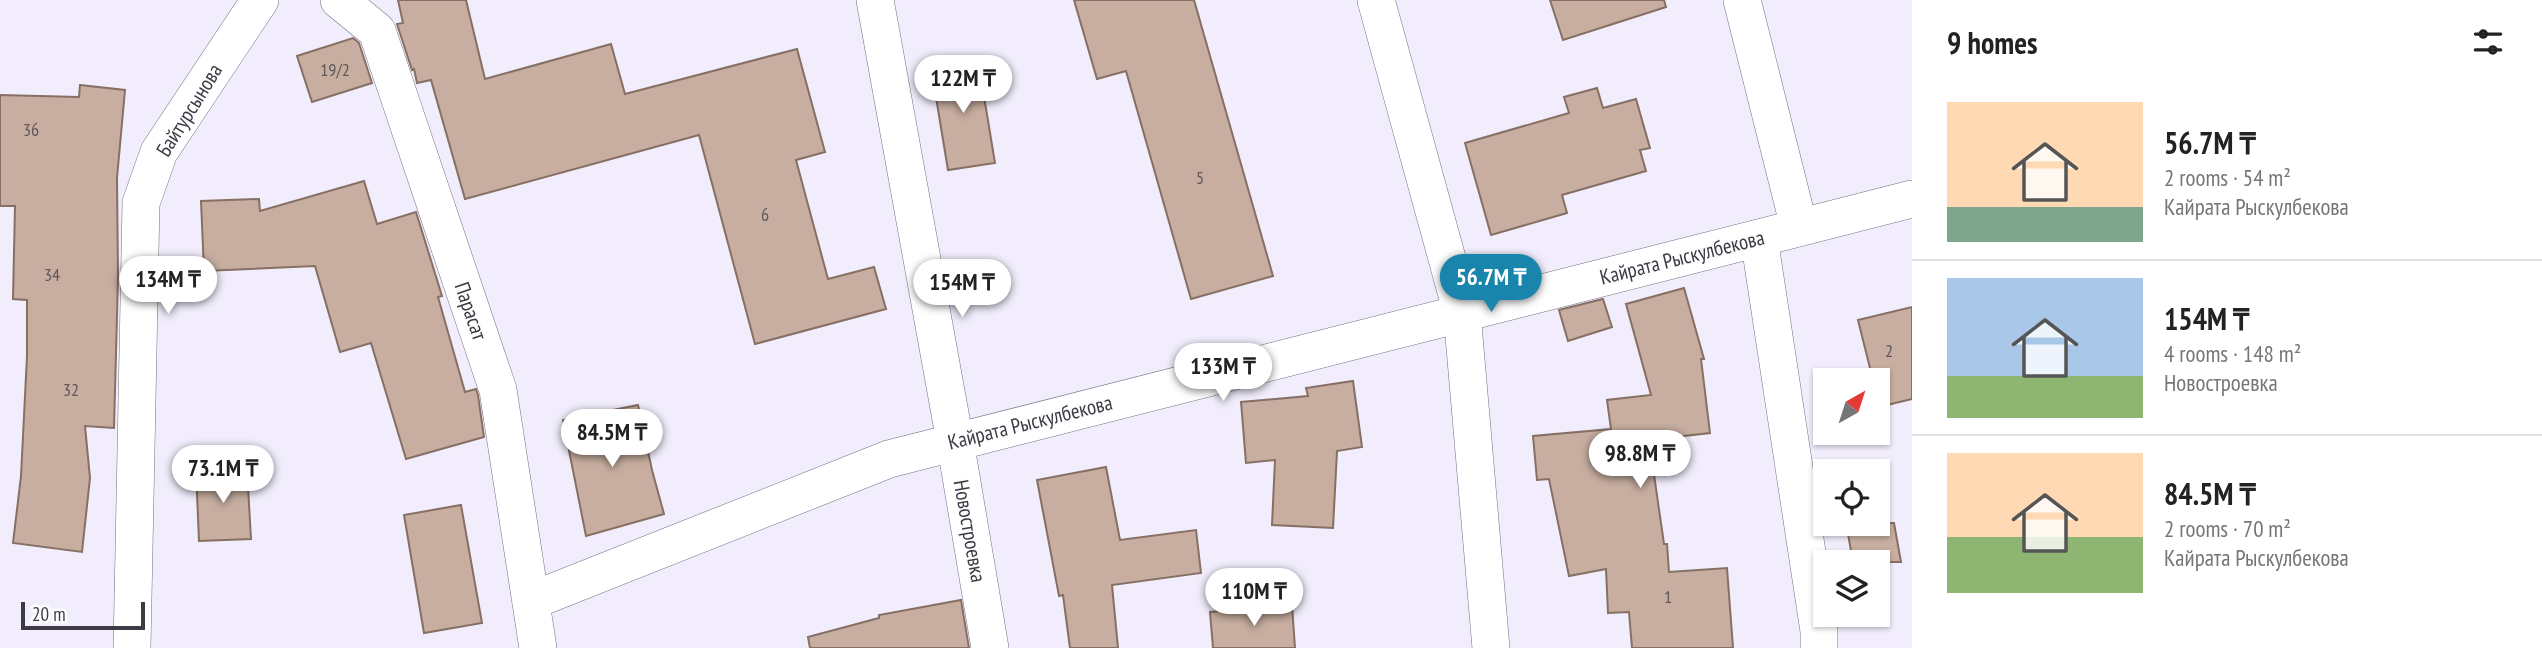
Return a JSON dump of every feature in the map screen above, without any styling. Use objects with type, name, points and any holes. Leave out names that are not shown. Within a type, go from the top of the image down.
[{"type":"street","name":"Байтурсынова","points":[[132,648],[141,203],[159,152],[260,0]]},
{"type":"street","name":"Парасат","points":[[340,0],[377,31],[498,390],[538,648]]},
{"type":"street","name":"Новостроевка","points":[[875,0],[990,648]]},
{"type":"street","points":[[1376,0],[1462,313],[1491,648]]},
{"type":"street","points":[[1742,0],[1799,227]]},
{"type":"street","name":"Кайрата Рыскулбекова","points":[[531,601],[889,459],[1912,199]]},
{"type":"street","points":[[1759,238],[1817,617],[1819,648]]},
{"type":"building","points":[[398,0],[466,0],[485,79],[611,44],[625,94],[797,49],[825,152],[796,160],[828,279],[874,267],[886,309],[755,344],[699,135],[465,199],[431,80],[417,83],[414,69],[412,70],[397,24],[403,23]]},
{"type":"building","points":[[1074,0],[1194,0],[1273,276],[1191,299],[1126,71],[1097,79]]},
{"type":"building","points":[[1550,0],[1664,0],[1666,7],[1563,40]]},
{"type":"building","points":[[353,38],[359,43],[372,83],[312,102],[297,56]]},
{"type":"building","points":[[978,60],[995,163],[948,170],[931,67]]},
{"type":"building","points":[[80,85],[125,90],[117,178],[118,278],[114,428],[85,426],[90,478],[82,552],[13,543],[21,476],[27,300],[13,299],[15,206],[0,206],[0,95],[79,97]]},
{"type":"building","points":[[1597,88],[1603,108],[1636,99],[1650,148],[1640,150],[1646,171],[1562,195],[1567,213],[1491,235],[1465,143],[1569,113],[1564,97]]},
{"type":"building","points":[[364,181],[377,224],[416,212],[442,296],[438,297],[465,392],[476,389],[478,395],[484,437],[406,459],[371,343],[340,352],[315,266],[204,271],[201,201],[259,199],[260,211]]},
{"type":"building","points":[[1684,288],[1704,359],[1701,359],[1710,433],[1649,440],[1664,544],[1667,544],[1669,572],[1727,568],[1733,648],[1632,648],[1629,612],[1608,613],[1606,569],[1569,576],[1549,479],[1537,480],[1533,436],[1611,429],[1607,400],[1651,395],[1626,304]]},
{"type":"building","points":[[1603,299],[1612,327],[1568,341],[1559,310]]},
{"type":"building","points":[[1912,307],[1912,399],[1890,404],[1890,368],[1870,368],[1858,320]]},
{"type":"building","points":[[1353,381],[1362,447],[1337,451],[1333,528],[1272,525],[1275,460],[1246,463],[1241,402],[1308,396],[1306,388]]},
{"type":"building","points":[[638,405],[664,514],[586,536],[563,420]]},
{"type":"building","points":[[1106,467],[1120,540],[1196,530],[1201,573],[1112,585],[1118,648],[1070,648],[1063,595],[1059,596],[1037,480]]},
{"type":"building","points":[[247,469],[251,539],[199,541],[196,471]]},
{"type":"building","points":[[461,505],[482,623],[424,633],[404,515]]},
{"type":"building","points":[[1890,523],[1894,523],[1901,562],[1890,562],[1890,550],[1851,550],[1848,536],[1890,536]]},
{"type":"building","points":[[961,600],[969,648],[810,648],[808,637],[879,618],[879,615]]},
{"type":"building","points":[[1292,605],[1295,648],[1213,648],[1210,612]]}]
